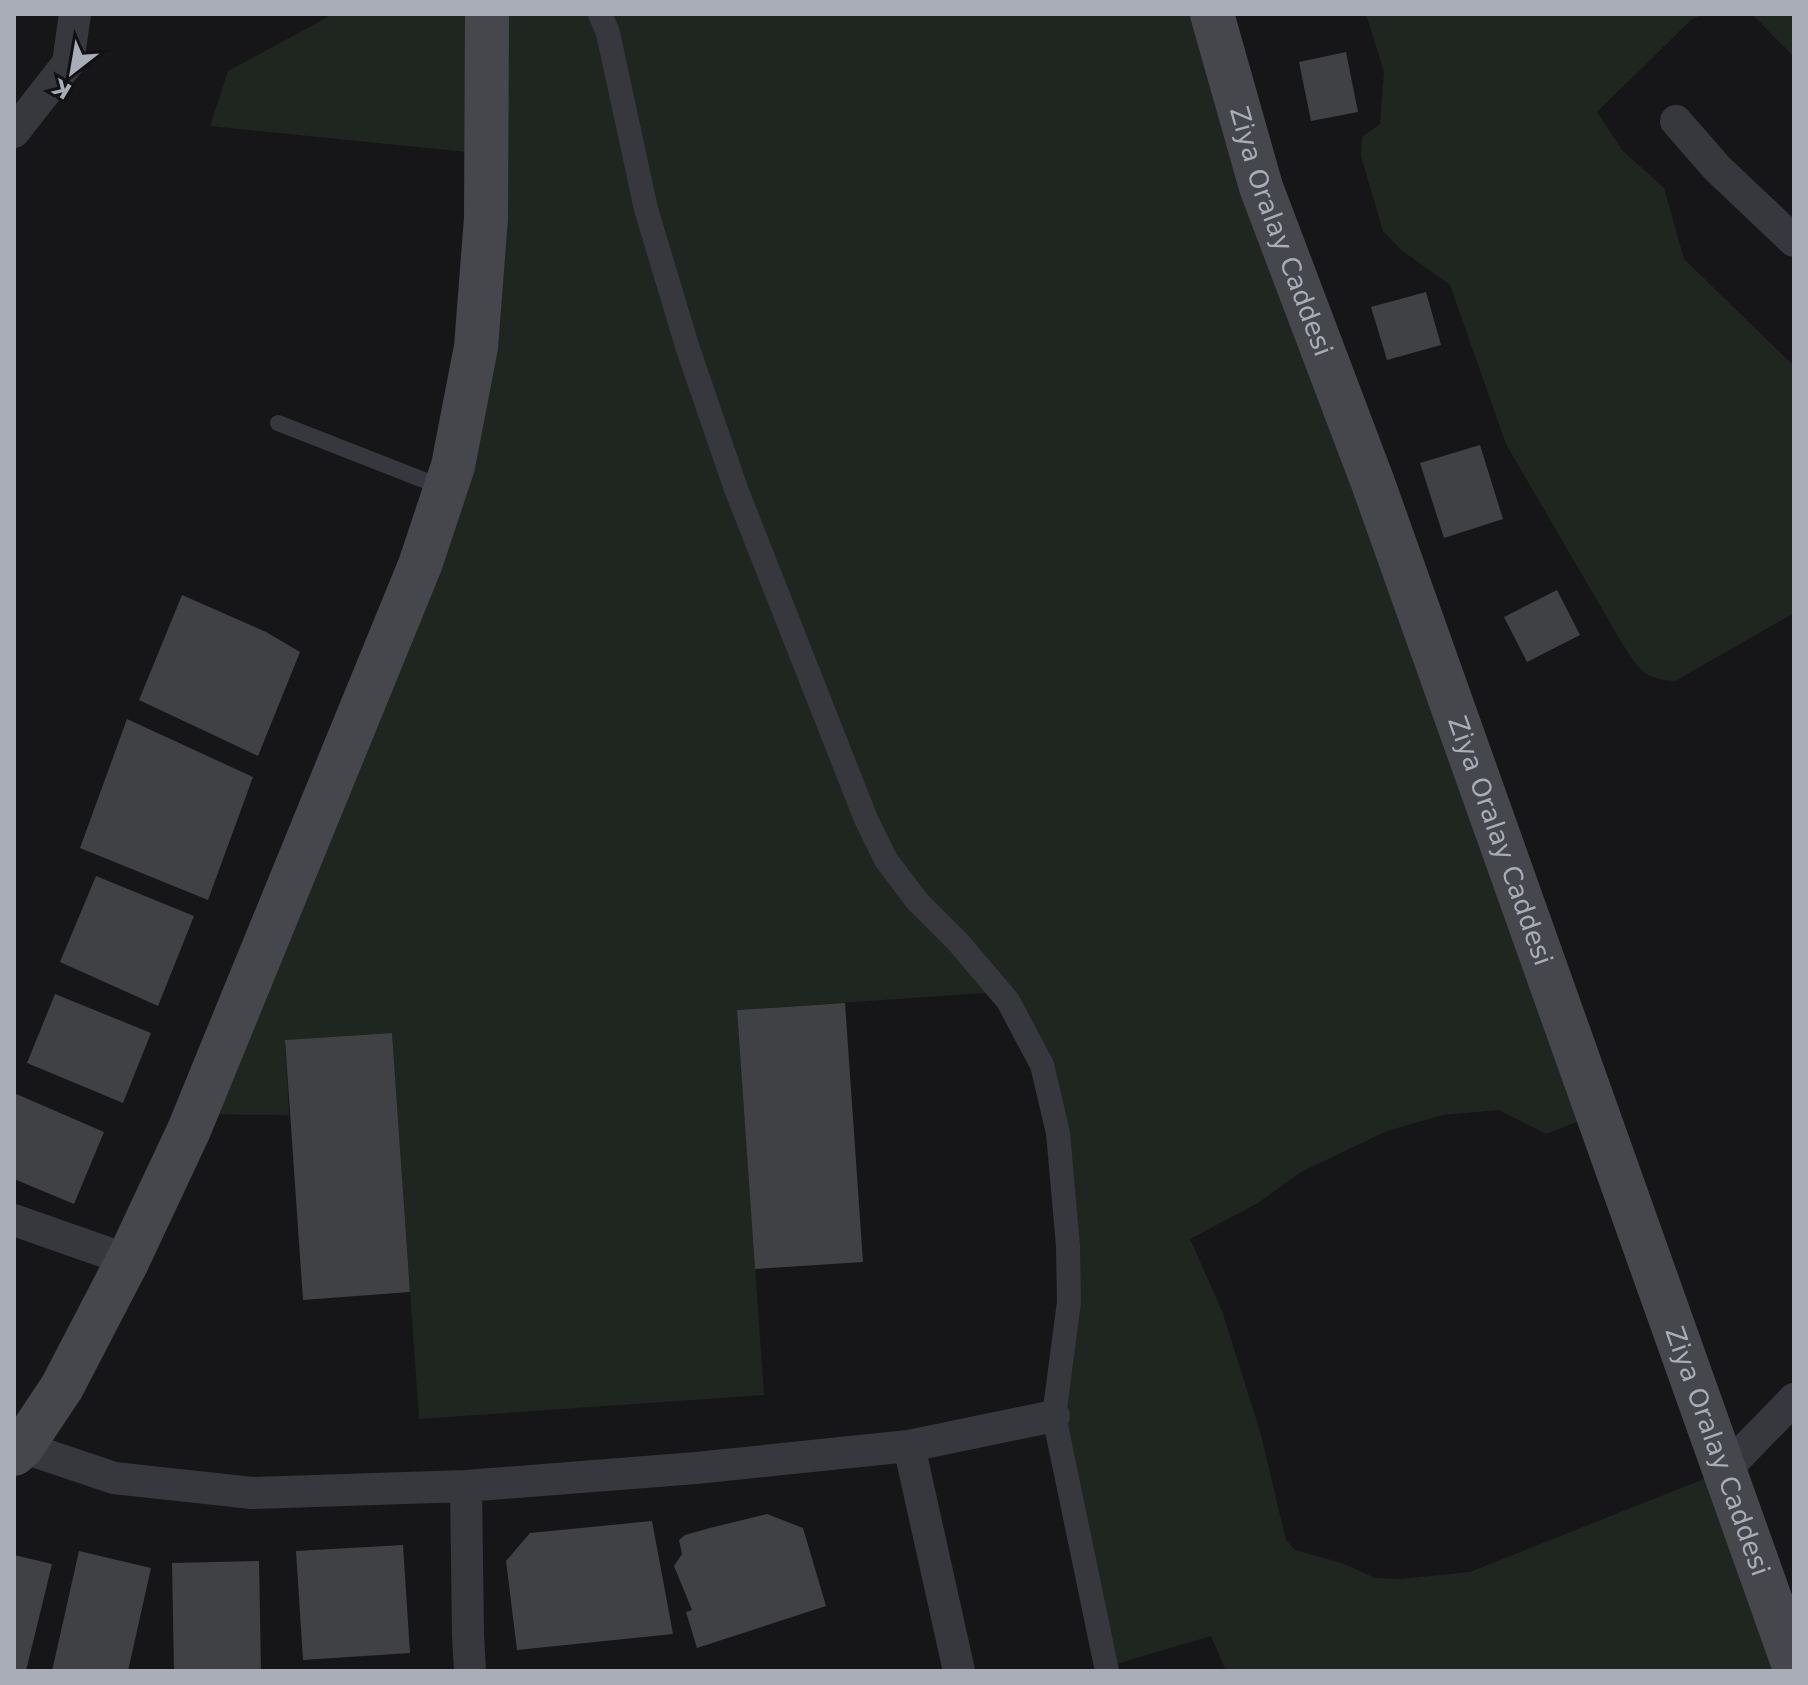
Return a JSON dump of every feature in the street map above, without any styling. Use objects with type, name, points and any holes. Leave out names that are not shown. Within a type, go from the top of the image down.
[{"type":"main road","points":[[18,1451],[62,1387],[128,1260],[189,1130],[420,565],[446,489],[476,347],[486,218],[487,14]]},
{"type":"main road","name":"Ziya Oralay Caddesi","points":[[1212,14],[1261,187],[1373,483],[1794,1666]]},
{"type":"street","points":[[14,132],[68,63],[75,14]]},
{"type":"street","points":[[600,14],[608,33],[646,209],[688,349],[736,489],[866,819],[886,860],[917,901],[958,942],[1008,1001],[1042,1065],[1058,1133],[1068,1246],[1069,1302],[1054,1416],[1107,1671]]},
{"type":"street","points":[[1676,121],[1717,168],[1794,241]]},
{"type":"street","points":[[14,1220],[128,1260]]},
{"type":"street","points":[[1724,1471],[1794,1399]]},
{"type":"street","points":[[18,1451],[114,1478],[252,1493],[466,1486],[696,1468],[909,1446],[1054,1416]]},
{"type":"street","points":[[909,1446],[959,1671]]},
{"type":"street","points":[[466,1486],[470,1671]]},
{"type":"lane","points":[[278,423],[446,489]]},
{"type":"shaded area","points":[[326,14],[1212,14],[1597,1114],[1546,1134],[1499,1110],[1443,1115],[1387,1131],[1301,1172],[1258,1203],[1190,1239],[1222,1311],[1260,1431],[1286,1540],[1295,1550],[1342,1563],[1375,1578],[1401,1579],[1470,1572],[1724,1471],[1794,1671],[1226,1671],[1211,1636],[1106,1667],[1054,1416],[1060,1367],[1058,1133],[1000,992],[737,1010],[764,1395],[419,1419],[392,1033],[285,1040],[289,1115],[196,1114],[420,565],[486,154],[210,126],[228,71],[328,17]]},
{"type":"shaded area","points":[[1366,14],[1705,14],[1692,19],[1597,112],[1622,150],[1664,188],[1684,259],[1794,366],[1794,613],[1675,681],[1649,675],[1634,661],[1506,444],[1450,285],[1401,250],[1383,231],[1361,156],[1362,137],[1380,124],[1384,72]]},
{"type":"shaded area","points":[[1752,14],[1794,14],[1794,57]]},
{"type":"building","points":[[1346,52],[1358,112],[1311,121],[1299,62]]},
{"type":"building","points":[[1426,292],[1441,345],[1387,360],[1371,307]]},
{"type":"building","points":[[1480,445],[1503,519],[1444,538],[1420,463]]},
{"type":"building","points":[[1557,590],[1580,635],[1527,662],[1504,617]]},
{"type":"building","points":[[182,595],[266,632],[300,652],[258,756],[139,700]]},
{"type":"building","points":[[127,719],[253,777],[208,900],[80,848]]},
{"type":"building","points":[[96,876],[194,916],[158,1006],[60,962]]},
{"type":"building","points":[[55,994],[151,1033],[123,1103],[27,1063]]},
{"type":"building","points":[[845,1003],[863,1262],[755,1269],[737,1010]]},
{"type":"building","points":[[392,1033],[410,1292],[303,1300],[285,1040]]},
{"type":"building","points":[[14,1093],[104,1132],[74,1204],[14,1179]]},
{"type":"building","points":[[767,1514],[803,1528],[826,1606],[697,1648],[686,1612],[692,1610],[674,1566],[682,1554],[679,1540],[685,1535]]},
{"type":"building","points":[[652,1521],[673,1634],[517,1650],[506,1561],[530,1533]]},
{"type":"building","points":[[403,1545],[410,1653],[303,1660],[296,1551]]},
{"type":"building","points":[[79,1551],[151,1568],[128,1671],[52,1671]]},
{"type":"building","points":[[14,1555],[52,1564],[26,1671],[14,1671]]},
{"type":"building","points":[[259,1561],[261,1671],[174,1671],[172,1563]]}]
